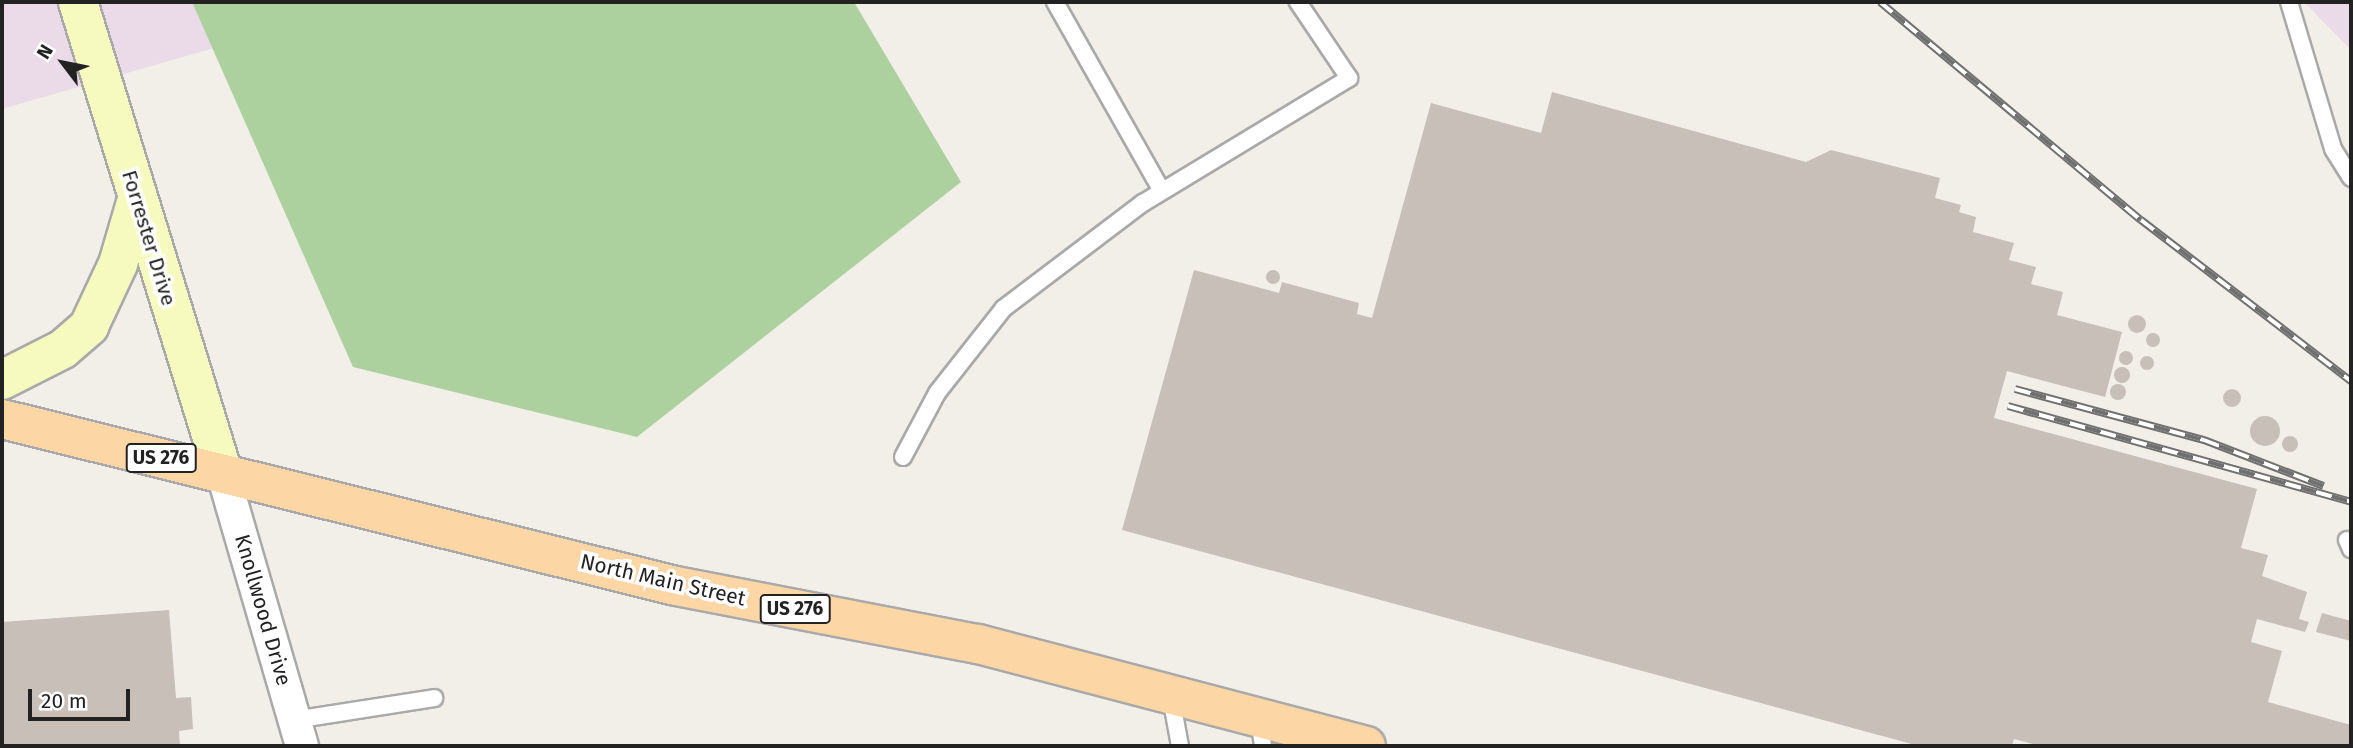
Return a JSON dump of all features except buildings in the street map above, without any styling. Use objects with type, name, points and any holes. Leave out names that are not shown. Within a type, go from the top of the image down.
[{"type":"main road","name":"North Main Street","points":[[2,419],[676,586],[978,644],[1171,695],[1261,732],[1366,746]]},
{"type":"street","name":"Forrester Drive","points":[[78,2],[223,474]]},
{"type":"street","points":[[2,380],[63,349],[89,326],[118,264],[137,199]]},
{"type":"street","name":"Knollwood Drive","points":[[223,474],[298,733]]},
{"type":"lane","points":[[1055,2],[1162,191]]},
{"type":"lane","points":[[902,457],[937,393],[1004,308],[1162,191],[1349,78],[1298,2]]},
{"type":"lane","points":[[2289,2],[2333,149],[2351,178]]},
{"type":"lane","points":[[1171,695],[1180,746]]},
{"type":"lane","points":[[298,733],[434,698]]},
{"type":"shaded area","points":[[2,2],[374,2],[2,109]]},
{"type":"shaded area","points":[[2304,2],[2351,2],[2351,50]]},
{"type":"green space","points":[[192,2],[854,2],[961,182],[637,437],[353,367]]},
{"type":"railway","points":[[1880,2],[2141,220],[2351,381]]},
{"type":"railway","points":[[2015,389],[2204,440],[2323,486]]},
{"type":"railway","points":[[2008,406],[2351,502]]}]
